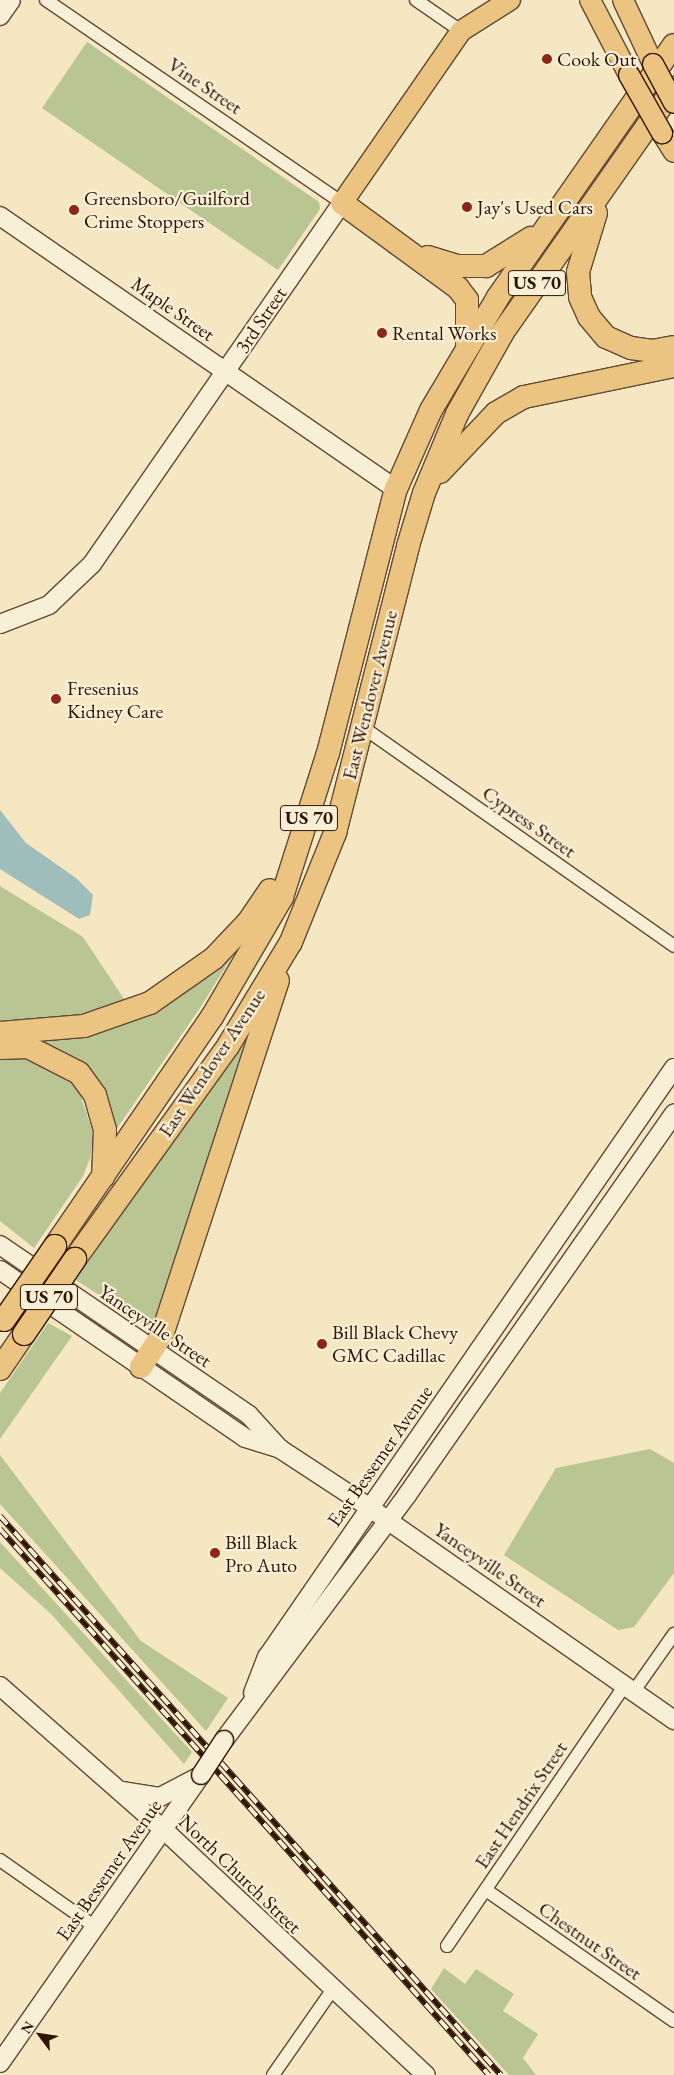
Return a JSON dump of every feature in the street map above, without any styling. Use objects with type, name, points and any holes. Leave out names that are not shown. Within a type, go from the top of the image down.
[{"type":"highway","name":"East Wendover Avenue","points":[[2,1323],[103,1179],[212,1018],[282,897],[301,843],[396,489],[466,346],[674,45]]},
{"type":"highway","name":"East Wendover Avenue","points":[[0,1369],[75,1259],[228,1046],[291,942],[335,833],[364,728],[408,546],[424,492],[457,414],[503,332],[674,88]]},
{"type":"highway","points":[[612,177],[578,272],[580,297],[606,337],[652,351],[674,347]]},
{"type":"highway","points":[[342,203],[417,254],[467,300],[466,346]]},
{"type":"highway","points":[[417,254],[457,266],[486,266],[513,253],[550,222]]},
{"type":"highway","points":[[424,492],[489,419],[524,397],[674,366]]},
{"type":"highway","points":[[396,489],[408,507],[408,546]]},
{"type":"highway","points":[[0,1033],[45,1032],[118,1017],[186,980],[249,921],[301,843]]},
{"type":"highway","points":[[146,1358],[162,1335],[291,942]]},
{"type":"highway","points":[[0,1048],[28,1047],[80,1073],[96,1095],[105,1130],[103,1179]]},
{"type":"main road","points":[[0,16],[11,0]]},
{"type":"main road","name":"3rd Street","points":[[0,624],[49,605],[92,564],[460,31],[510,0]]},
{"type":"main road","points":[[590,0],[629,75],[674,152]]},
{"type":"main road","points":[[623,2],[645,49],[674,103]]},
{"type":"main road","name":"Maple Street","points":[[0,216],[396,489]]},
{"type":"main road","name":"East Bessemer Avenue","points":[[251,1700],[268,1657],[674,1068]]},
{"type":"main road","name":"East Bessemer Avenue","points":[[0,2063],[201,1775],[251,1700],[283,1668],[674,1113]]},
{"type":"main road","name":"Yanceyville Street","points":[[0,1245],[146,1358],[245,1438],[280,1449],[370,1508],[674,1720]]},
{"type":"main road","name":"Yanceyville Street","points":[[0,1270],[146,1358]]},
{"type":"main road","name":"North Church Street","points":[[1,1689],[163,1829],[426,2075]]},
{"type":"main road","points":[[120,1791],[160,1797],[201,1775]]},
{"type":"street","name":"Vine Street","points":[[46,0],[342,203]]},
{"type":"street","points":[[416,0],[460,31]]},
{"type":"street","name":"Cypress Street","points":[[364,728],[674,946]]},
{"type":"street","name":"East Hendrix Street","points":[[448,1946],[630,1688],[674,1634]]},
{"type":"street","points":[[0,1860],[94,1926]]},
{"type":"street","name":"Chestnut Street","points":[[486,1890],[674,2021]]},
{"type":"street","points":[[273,2075],[333,1989]]},
{"type":"green space","points":[[87,42],[319,202],[320,209],[278,270],[42,108]]},
{"type":"green space","points":[[0,886],[83,937],[126,1002],[66,1021],[0,1022]]},
{"type":"green space","points":[[241,942],[202,1005],[109,1140],[107,1121],[36,1039],[64,1037]]},
{"type":"green space","points":[[260,1011],[156,1319],[150,1328],[76,1280]]},
{"type":"green space","points":[[0,1055],[20,1055],[63,1074],[79,1091],[92,1130],[93,1151],[83,1176],[34,1248],[0,1221]]},
{"type":"green space","points":[[48,1323],[72,1336],[0,1439],[0,1393]]},
{"type":"green space","points":[[650,1449],[674,1463],[674,1573],[634,1627],[618,1630],[504,1555],[556,1468]]},
{"type":"green space","points":[[0,1455],[141,1641],[228,1698],[206,1731],[0,1504]]},
{"type":"green space","points":[[0,1542],[192,1752],[184,1764],[51,1614],[0,1568]]},
{"type":"green space","points":[[444,1968],[465,1984],[476,1969],[514,1994],[503,2011],[538,2034],[523,2058],[536,2075],[509,2075],[431,1989]]},
{"type":"water","points":[[0,810],[26,843],[76,878],[93,895],[90,915],[79,919],[0,869]]},
{"type":"railway","points":[[0,1516],[501,2075]]},
{"type":"railway","points":[[0,1529],[489,2075]]},
{"type":"place","name":"Cook Out","points":[[547,59]]},
{"type":"place","name":"Jay's Used Cars","points":[[467,207]]},
{"type":"place","name":"Greensboro/Guilford Crime Stoppers","points":[[74,210]]},
{"type":"place","name":"Rental Works","points":[[382,333]]},
{"type":"place","name":"Fresenius Kidney Care","points":[[56,699]]},
{"type":"place","name":"Bill Black Chevy GMC Cadillac","points":[[322,1344]]},
{"type":"place","name":"Bill Black Pro Auto","points":[[215,1553]]}]
